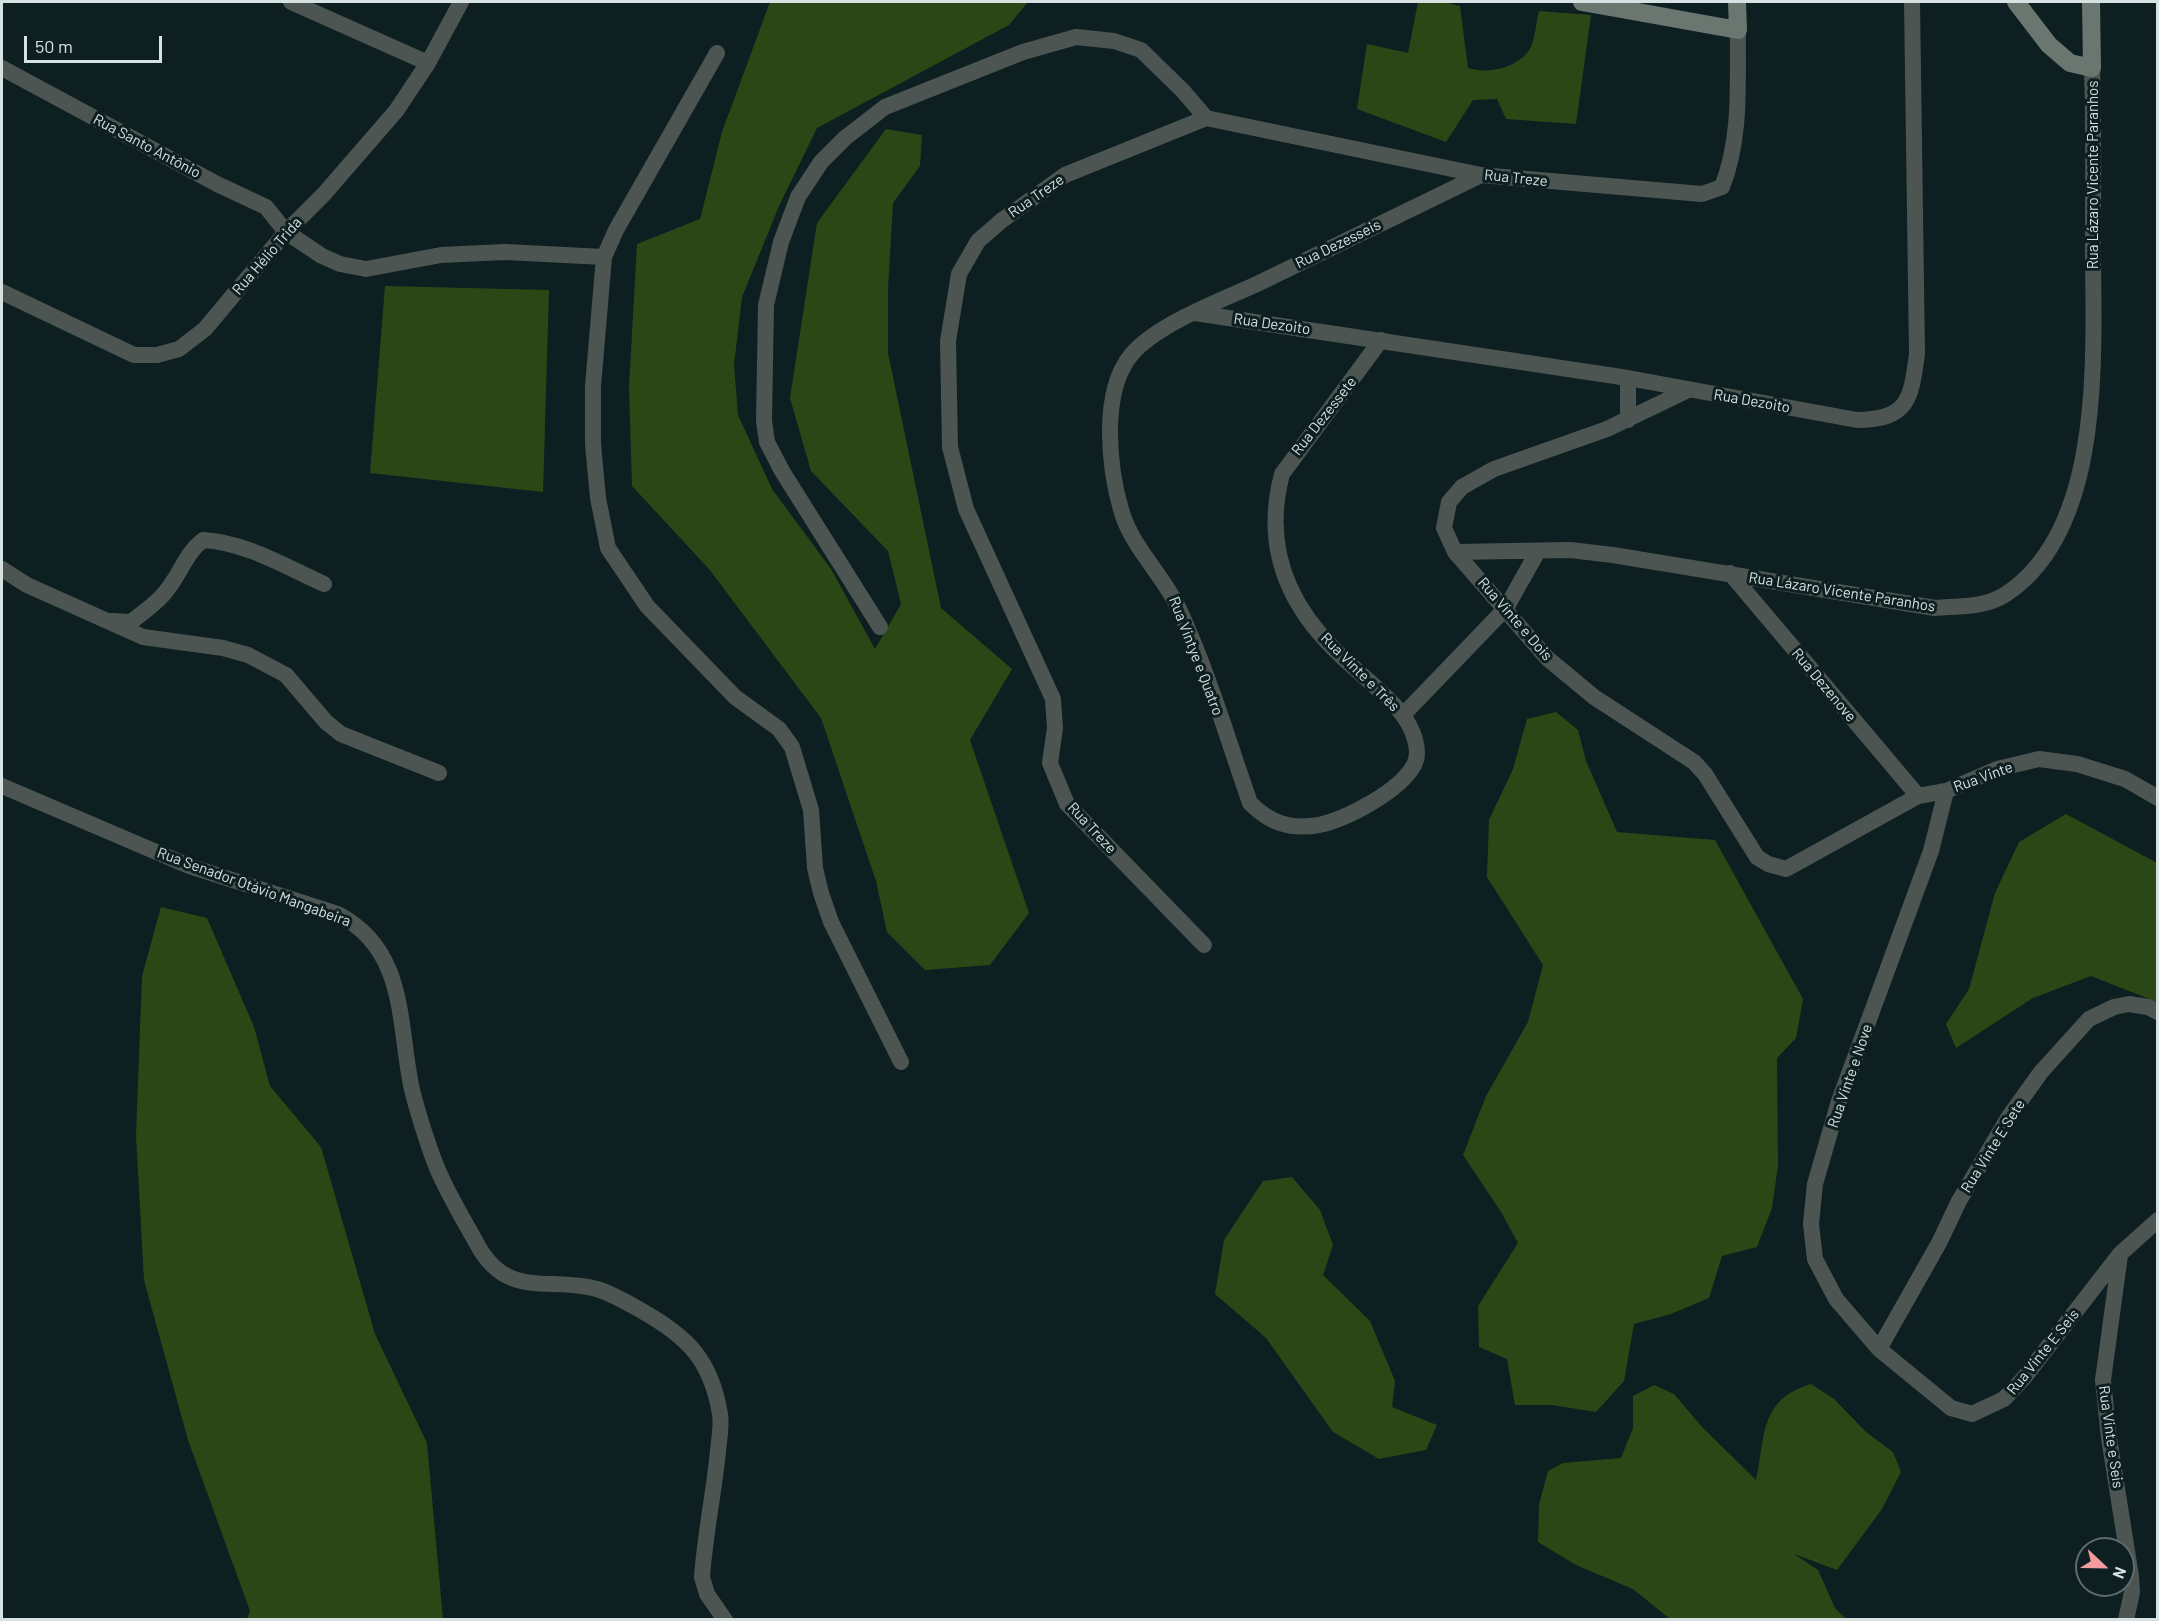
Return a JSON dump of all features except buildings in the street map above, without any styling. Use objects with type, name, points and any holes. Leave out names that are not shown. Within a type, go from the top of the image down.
[{"type":"street","points":[[291,2],[428,63]]},
{"type":"street","name":"Rua Hélio Trida","points":[[2,292],[134,355],[157,355],[180,349],[206,329],[286,232],[324,194],[396,111],[428,63],[461,2]]},
{"type":"street","points":[[1582,2],[1738,30]]},
{"type":"street","name":"Rua Treze","points":[[1204,945],[1067,804],[1050,763],[1055,728],[1053,699],[966,509],[950,447],[948,341],[959,274],[978,241],[1001,221],[1065,175],[1206,118],[1481,175],[1702,194],[1722,186],[1733,157],[1736,128],[1737,2]]},
{"type":"street","name":"Rua Dezoito","points":[[1194,313],[1628,378],[1857,420],[1887,416],[1906,405],[1913,387],[1917,354],[1912,2]]},
{"type":"street","points":[[2016,2],[2049,45],[2070,63],[2092,68]]},
{"type":"street","name":"Rua Lázaro Vicente Paranhos","points":[[1455,552],[1570,550],[1684,569],[1730,573],[1935,608],[1985,604],[2006,594],[2038,566],[2060,530],[2080,476],[2090,422],[2093,340],[2091,2]]},
{"type":"street","points":[[880,627],[782,471],[768,442],[764,421],[766,305],[781,242],[798,197],[821,162],[845,138],[885,107],[1023,52],[1076,38],[1114,41],[1141,50],[1183,91],[1206,118]]},
{"type":"street","points":[[717,53],[616,230],[604,257],[593,386],[593,444],[598,498],[608,548],[647,606],[735,697],[779,729],[792,747],[811,810],[815,868],[820,894],[831,922],[901,1062]]},
{"type":"street","name":"Rua Santo Antônio","points":[[2,68],[217,184],[266,207],[286,232],[322,256],[350,267],[366,269],[441,255],[505,252],[604,257]]},
{"type":"street","name":"Rua Dezesseis","points":[[1194,313],[1481,175]]},
{"type":"street","name":"Rua Vintye e Quatro","points":[[1194,313],[1146,341],[1130,356],[1124,366],[1111,402],[1111,464],[1123,514],[1134,538],[1170,591],[1189,630],[1250,803],[1265,818],[1288,826],[1304,828],[1350,815],[1389,790],[1414,765],[1418,753],[1414,737],[1403,715]]},
{"type":"street","name":"Rua Dezessete","points":[[1276,496],[1282,474],[1289,461],[1381,340]]},
{"type":"street","points":[[1628,378],[1628,420]]},
{"type":"street","name":"Rua Vinte e Dois","points":[[1688,390],[1628,420],[1494,469],[1462,487],[1449,502],[1444,528],[1455,552],[1547,657],[1574,682],[1694,762],[1711,782],[1757,857],[1768,864],[1786,868],[1816,853]]},
{"type":"street","name":"Rua Vinte e Três","points":[[1276,496],[1277,555],[1289,587],[1331,647],[1403,715]]},
{"type":"street","points":[[107,621],[131,622],[152,606],[167,591],[190,550],[203,540],[216,541],[253,552],[324,584]]},
{"type":"street","points":[[1403,715],[1506,608],[1538,551]]},
{"type":"street","points":[[2,569],[27,585],[143,637],[223,648],[248,655],[286,675],[326,722],[341,734],[439,773]]},
{"type":"street","name":"Rua Dezenove","points":[[1730,573],[1918,796]]},
{"type":"street","name":"Rua Vinte","points":[[1816,853],[1918,796],[1946,791],[1997,769],[2039,759],[2077,764],[2125,779],[2157,798]]},
{"type":"street","name":"Rua Senador Otávio Mangabeira","points":[[2,786],[189,866],[338,914],[359,926],[377,947],[395,982],[412,1086],[432,1155],[441,1178],[482,1253],[502,1273],[521,1283],[570,1285],[597,1289],[628,1302],[672,1328],[691,1344],[703,1360],[721,1417],[702,1577],[707,1594],[725,1620]]},
{"type":"street","name":"Rua Vinte e Nove","points":[[1879,1349],[1836,1299],[1815,1259],[1811,1224],[1815,1184],[1839,1101],[1931,851],[1946,791]]},
{"type":"street","name":"Rua Vinte E Sete","points":[[1879,1349],[1939,1244],[1959,1201],[2008,1118],[2041,1072],[2074,1033],[2097,1015],[2114,1007],[2129,1004],[2148,1007],[2157,1012]]},
{"type":"street","name":"Rua Vinte E Seis","points":[[1879,1349],[1951,1408],[1972,1414],[1993,1406],[2004,1399],[2023,1379],[2120,1254],[2157,1220]]},
{"type":"street","name":"Rua Vinte e Seis","points":[[2120,1254],[2103,1380],[2109,1438],[2132,1576],[2133,1592],[2126,1620]]},
{"type":"green space","points":[[770,2],[1028,2],[1009,25],[817,128],[779,206],[742,297],[734,365],[738,415],[772,489],[831,569],[875,649],[901,604],[888,551],[811,471],[790,398],[817,223],[886,129],[922,135],[920,166],[893,203],[888,289],[888,353],[941,608],[1012,669],[970,740],[1029,913],[990,965],[925,970],[887,932],[876,881],[821,718],[709,569],[632,486],[629,387],[637,244],[700,219],[722,132]]},
{"type":"green space","points":[[1418,2],[1444,2],[1460,6],[1468,68],[1475,70],[1500,69],[1522,58],[1528,52],[1534,38],[1539,11],[1591,15],[1576,124],[1506,119],[1497,99],[1473,100],[1446,142],[1357,109],[1367,44],[1408,53]]},
{"type":"green space","points":[[385,286],[549,290],[543,492],[370,473]]},
{"type":"green space","points":[[1556,712],[1578,730],[1586,761],[1617,832],[1715,840],[1803,999],[1796,1038],[1777,1058],[1778,1165],[1772,1208],[1757,1247],[1722,1256],[1709,1298],[1671,1314],[1634,1324],[1624,1381],[1596,1412],[1552,1405],[1515,1405],[1507,1359],[1479,1347],[1478,1306],[1518,1243],[1501,1212],[1463,1155],[1486,1096],[1528,1022],[1543,965],[1487,877],[1489,820],[1513,769],[1527,719]]},
{"type":"green space","points":[[2066,814],[2157,863],[2157,1002],[2091,976],[2033,998],[1956,1048],[1946,1024],[1969,989],[1995,893],[2019,842]]},
{"type":"green space","points":[[161,907],[207,918],[254,1027],[270,1086],[321,1147],[375,1334],[427,1443],[443,1619],[247,1619],[250,1611],[188,1440],[144,1280],[136,1135],[142,976]]},
{"type":"green space","points":[[1292,1177],[1320,1210],[1333,1245],[1323,1275],[1370,1321],[1395,1381],[1392,1407],[1437,1425],[1426,1450],[1379,1459],[1333,1432],[1266,1338],[1215,1294],[1224,1240],[1263,1181]]},
{"type":"green space","points":[[1811,1384],[1834,1399],[1866,1432],[1893,1452],[1901,1472],[1882,1509],[1837,1570],[1794,1554],[1818,1570],[1835,1608],[1846,1619],[1670,1619],[1633,1589],[1576,1565],[1538,1542],[1539,1505],[1548,1471],[1563,1463],[1621,1458],[1633,1428],[1633,1396],[1654,1385],[1674,1394],[1702,1427],[1756,1480],[1767,1422],[1773,1410],[1781,1400],[1794,1391]]}]
